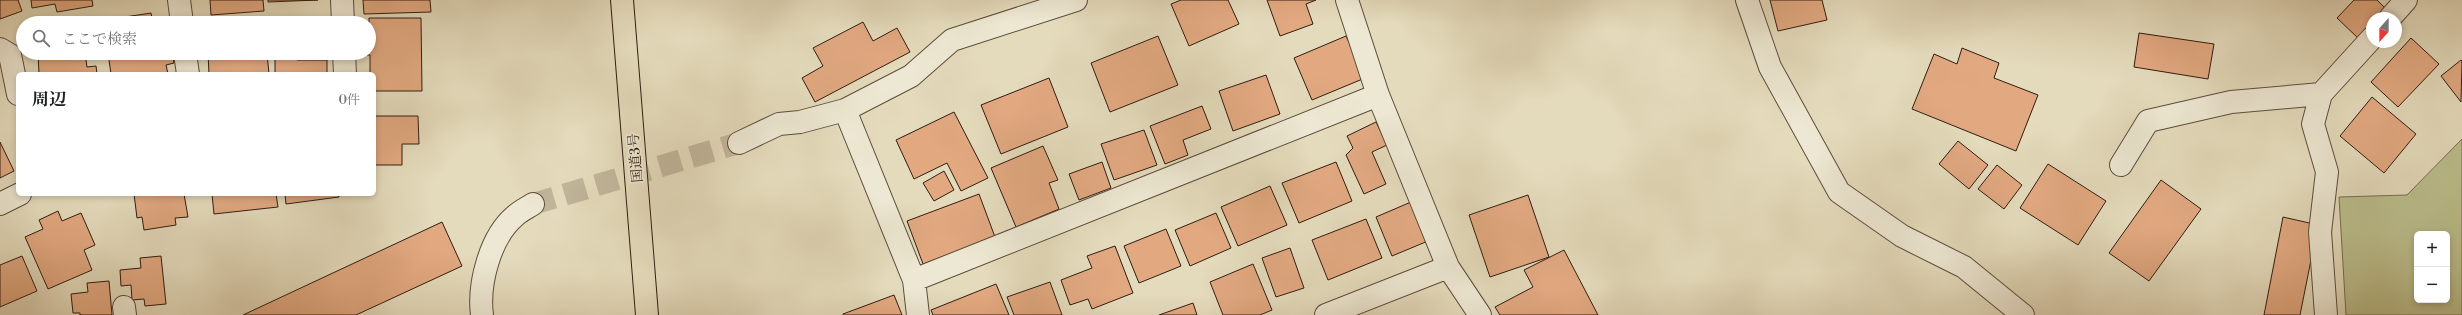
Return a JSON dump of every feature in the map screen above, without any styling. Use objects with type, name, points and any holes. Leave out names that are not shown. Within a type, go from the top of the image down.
[{"type":"highway","name":"国道3号","points":[[622,0],[647,315]]},
{"type":"street","points":[[179,0],[181,16]]},
{"type":"street","points":[[342,0],[343,16]]},
{"type":"street","points":[[739,142],[779,124],[800,122],[845,110],[911,76],[952,40],[1076,0]]},
{"type":"street","points":[[1347,0],[1378,95],[1448,267],[1480,315]]},
{"type":"street","points":[[1746,0],[1770,67],[1839,192],[1902,236],[1964,267],[2023,315]]},
{"type":"street","points":[[2395,12],[2406,0]]},
{"type":"street","points":[[2326,315],[2320,232],[2327,172],[2313,124],[2321,94],[2366,45]]},
{"type":"street","points":[[0,49],[10,55],[16,84]]},
{"type":"street","points":[[186,60],[188,72]]},
{"type":"street","points":[[344,60],[345,72]]},
{"type":"street","points":[[2121,165],[2148,121],[2231,102],[2321,94]]},
{"type":"street","points":[[914,280],[1378,95]]},
{"type":"street","points":[[845,110],[914,280],[918,315]]},
{"type":"street","points":[[0,204],[16,196]]},
{"type":"street","points":[[482,315],[483,274],[499,236],[514,216],[532,204]]},
{"type":"street","points":[[1326,315],[1448,267]]},
{"type":"green space","points":[[2462,139],[2462,315],[2346,315],[2339,197],[2407,195]]},
{"type":"building","points":[[0,0],[18,0],[22,11],[0,19]]},
{"type":"building","points":[[31,0],[92,0],[93,6],[57,12],[55,4],[32,8]]},
{"type":"building","points":[[210,0],[263,0],[264,11],[211,15]]},
{"type":"building","points":[[268,0],[318,0],[268,2]]},
{"type":"building","points":[[363,0],[430,0],[431,12],[364,14]]},
{"type":"building","points":[[1181,0],[1228,0],[1239,24],[1189,46],[1171,4]]},
{"type":"building","points":[[1267,0],[1316,0],[1306,4],[1313,24],[1280,36]]},
{"type":"building","points":[[1770,0],[1822,0],[1827,20],[1778,31]]},
{"type":"building","points":[[2354,0],[2377,0],[2386,9],[2383,12],[2366,12],[2366,31],[2359,39],[2337,18]]},
{"type":"building","points":[[151,13],[152,16],[131,16]]},
{"type":"building","points":[[376,18],[421,18],[422,91],[376,91],[376,72],[370,72],[370,60],[376,60]]},
{"type":"building","points":[[863,22],[873,41],[897,28],[910,52],[815,102],[802,78],[823,66],[813,48]]},
{"type":"building","points":[[2139,33],[2214,44],[2208,79],[2134,67]]},
{"type":"building","points":[[1158,36],[1178,85],[1110,112],[1091,63]]},
{"type":"building","points":[[1346,36],[1365,78],[1312,100],[1294,58]]},
{"type":"building","points":[[2411,38],[2439,64],[2398,107],[2371,82]]},
{"type":"building","points":[[1962,48],[1999,63],[1994,78],[2038,95],[2016,151],[1912,109],[1934,54],[1957,64]]},
{"type":"building","points":[[38,60],[86,60],[87,67],[96,66],[97,72],[39,72]]},
{"type":"building","points":[[109,60],[173,60],[174,63],[166,65],[168,72],[111,72]]},
{"type":"building","points":[[208,60],[268,60],[269,72],[209,72]]},
{"type":"building","points":[[275,60],[327,60],[327,72],[275,72]]},
{"type":"building","points":[[2461,60],[2462,61],[2461,102],[2441,76]]},
{"type":"building","points":[[1266,75],[1280,114],[1233,131],[1219,91]]},
{"type":"building","points":[[1049,78],[1068,127],[1001,154],[981,105]]},
{"type":"building","points":[[2372,97],[2416,134],[2384,173],[2340,136]]},
{"type":"building","points":[[1202,106],[1211,129],[1183,140],[1188,155],[1165,164],[1150,126]]},
{"type":"building","points":[[954,112],[988,178],[961,191],[947,163],[914,179],[896,140]]},
{"type":"building","points":[[376,116],[418,116],[419,144],[402,144],[402,165],[376,165]]},
{"type":"building","points":[[1376,122],[1387,145],[1372,152],[1386,184],[1364,194],[1346,155],[1353,148],[1347,136]]},
{"type":"building","points":[[1144,130],[1157,165],[1114,180],[1101,144]]},
{"type":"building","points":[[1958,141],[1988,165],[1969,189],[1939,164]]},
{"type":"building","points":[[0,142],[14,171],[0,178]]},
{"type":"building","points":[[1043,146],[1058,180],[1049,183],[1059,209],[1016,227],[991,168]]},
{"type":"building","points":[[1102,162],[1111,188],[1079,200],[1069,174]]},
{"type":"building","points":[[1336,162],[1352,201],[1299,223],[1282,183]]},
{"type":"building","points":[[2048,164],[2106,201],[2078,245],[2020,208]]},
{"type":"building","points":[[1997,165],[2022,185],[2004,209],[1978,189]]},
{"type":"building","points":[[944,171],[954,190],[934,201],[923,183]]},
{"type":"building","points":[[2161,180],[2201,209],[2149,281],[2109,253]]},
{"type":"building","points":[[1270,186],[1287,225],[1238,246],[1221,207]]},
{"type":"building","points":[[979,194],[995,237],[923,264],[907,221]]},
{"type":"building","points":[[1528,195],[1549,257],[1490,277],[1469,215]]},
{"type":"building","points":[[134,196],[184,196],[188,217],[175,218],[176,225],[144,230],[142,217],[137,218]]},
{"type":"building","points":[[212,196],[276,196],[278,207],[214,214]]},
{"type":"building","points":[[285,196],[339,197],[286,204]]},
{"type":"building","points":[[1411,202],[1428,241],[1392,256],[1376,217]]},
{"type":"building","points":[[58,211],[62,221],[81,213],[95,245],[84,250],[92,270],[48,289],[25,237],[43,229],[39,220]]},
{"type":"building","points":[[1216,213],[1231,248],[1190,266],[1175,230]]},
{"type":"building","points":[[2283,217],[2318,225],[2300,315],[2264,315]]},
{"type":"building","points":[[1366,219],[1382,258],[1328,280],[1312,240]]},
{"type":"building","points":[[442,222],[462,266],[356,315],[243,315]]},
{"type":"building","points":[[1166,229],[1181,266],[1139,283],[1124,246]]},
{"type":"building","points":[[1115,246],[1133,293],[1092,309],[1088,299],[1070,305],[1061,280],[1092,268],[1087,256]]},
{"type":"building","points":[[1290,248],[1304,288],[1276,297],[1262,258]]},
{"type":"building","points":[[1564,250],[1598,315],[1500,315],[1495,307],[1533,287],[1524,270]]},
{"type":"building","points":[[22,256],[37,291],[0,307],[0,265]]},
{"type":"building","points":[[161,256],[166,304],[145,306],[144,299],[132,300],[131,285],[121,286],[120,270],[141,268],[140,258]]},
{"type":"building","points":[[1253,264],[1272,310],[1260,315],[1223,315],[1210,282]]},
{"type":"building","points":[[109,281],[112,315],[80,315],[80,313],[73,313],[71,294],[88,292],[87,283]]},
{"type":"building","points":[[1050,282],[1062,315],[1014,315],[1007,297]]},
{"type":"building","points":[[996,284],[1009,315],[933,315],[931,310]]},
{"type":"building","points":[[894,295],[902,315],[843,315],[843,314]]},
{"type":"building","points":[[1193,303],[1197,315],[1159,315]]},
{"type":"tunnel","points":[[533,204],[739,143]]}]
